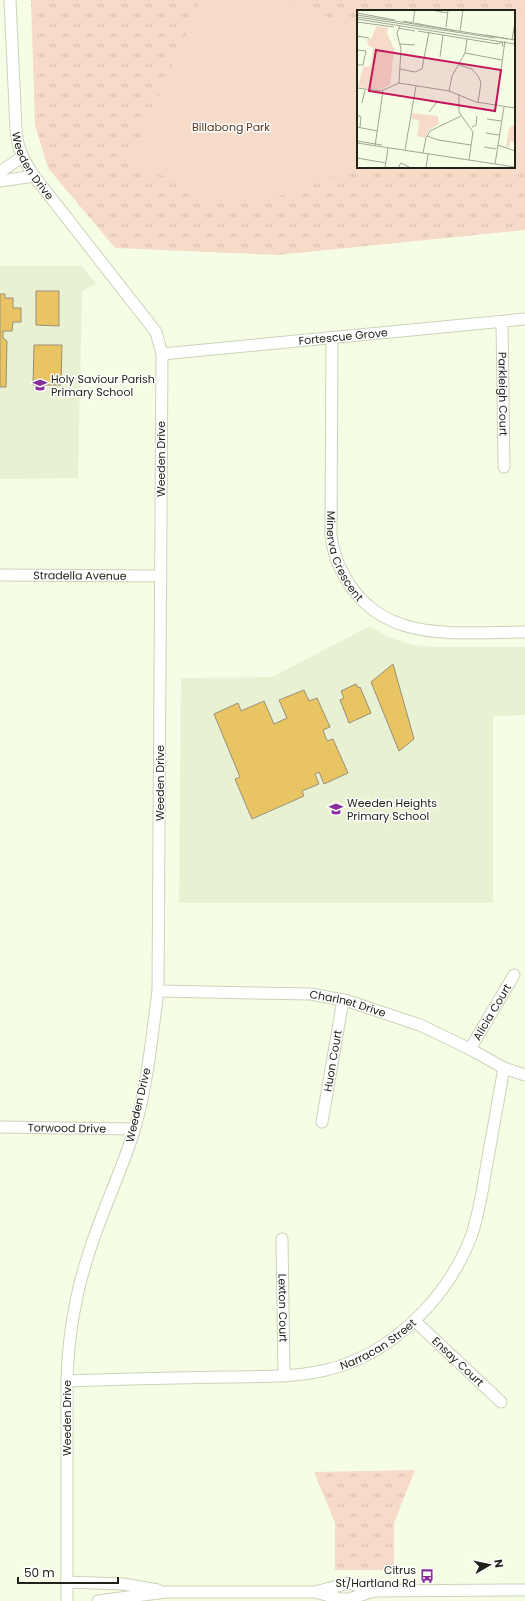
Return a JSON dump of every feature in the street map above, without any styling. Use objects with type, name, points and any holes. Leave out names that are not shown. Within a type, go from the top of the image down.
[{"type":"street","name":"Weeden Drive","points":[[10,0],[17,143],[22,157],[34,176],[156,332],[162,354],[158,991],[148,1066],[134,1129],[111,1196],[97,1228],[77,1292],[68,1352],[67,1601]]},
{"type":"street","points":[[0,172],[22,157]]},
{"type":"street","points":[[0,181],[34,176]]},
{"type":"street","name":"Fortescue Grove","points":[[162,354],[525,319]]},
{"type":"street","name":"Parkleigh Court","points":[[502,322],[504,467]]},
{"type":"street","name":"Minerva Crescent","points":[[332,337],[331,537],[337,562],[349,585],[361,600],[378,616],[416,630],[447,632],[525,632]]},
{"type":"street","name":"Stradella Avenue","points":[[0,576],[161,576]]},
{"type":"street","name":"Alicia Court","points":[[470,1049],[514,975]]},
{"type":"street","name":"Charlnet Drive","points":[[158,991],[311,994],[343,1000],[420,1025],[470,1049],[504,1068],[525,1075]]},
{"type":"street","name":"Huon Court","points":[[322,1122],[343,1000]]},
{"type":"street","name":"Narracan Street","points":[[67,1381],[284,1376],[326,1370],[359,1358],[387,1342],[415,1321],[441,1291],[462,1258],[471,1236],[478,1212],[504,1068]]},
{"type":"street","name":"Torwood Drive","points":[[0,1127],[134,1129]]},
{"type":"street","name":"Lexton Court","points":[[282,1239],[284,1376]]},
{"type":"street","name":"Ensay Court","points":[[415,1321],[501,1402]]},
{"type":"street","points":[[66,1582],[123,1584],[166,1592]]},
{"type":"street","points":[[98,1601],[166,1592],[316,1592],[349,1583],[374,1591],[525,1590]]},
{"type":"street","points":[[316,1592],[341,1599],[354,1598],[374,1591]]},
{"type":"shaded area","name":"Holy Saviour Parish Primary School","points":[[0,266],[82,266],[96,284],[82,291],[78,478],[0,479]]},
{"type":"shaded area","name":"Weeden Heights Primary School","points":[[370,626],[388,637],[413,645],[434,647],[525,647],[525,715],[493,716],[493,903],[179,903],[181,678],[272,677]]},
{"type":"green space","name":"Billabong Park","points":[[31,0],[525,0],[525,230],[278,255],[115,248],[48,168],[35,125]]},
{"type":"green space","points":[[201,0],[283,0],[357,28],[357,160],[321,182],[264,201],[202,197],[131,159]]},
{"type":"green space","points":[[525,13],[525,166],[515,167],[515,15]]},
{"type":"green space","points":[[468,168],[511,168],[468,174]]},
{"type":"green space","points":[[415,1470],[394,1523],[394,1570],[335,1570],[335,1523],[314,1472]]},
{"type":"building","points":[[36,291],[59,291],[59,326],[36,325]]},
{"type":"building","points":[[0,294],[5,294],[5,298],[13,298],[13,308],[21,308],[21,322],[13,322],[12,331],[3,331],[3,338],[7,341],[6,387],[0,387]]},
{"type":"building","points":[[34,345],[62,345],[61,385],[33,385]]},
{"type":"building","points":[[393,664],[414,739],[399,751],[371,682]]},
{"type":"building","points":[[356,684],[358,688],[360,687],[371,713],[349,723],[340,700],[344,698],[341,691]]},
{"type":"building","points":[[304,690],[309,701],[317,698],[330,727],[323,730],[327,741],[333,739],[348,773],[324,784],[319,772],[315,774],[319,784],[302,791],[304,796],[252,819],[235,779],[240,777],[214,714],[238,703],[241,711],[264,701],[274,724],[287,718],[279,700]]},
{"type":"place","name":"Holy Saviour Parish Primary School","points":[[40,385]]},
{"type":"place","name":"Weeden Heights Primary School","points":[[336,809]]},
{"type":"place","name":"Citrus St/Hartland Rd","points":[[427,1576]]}]
